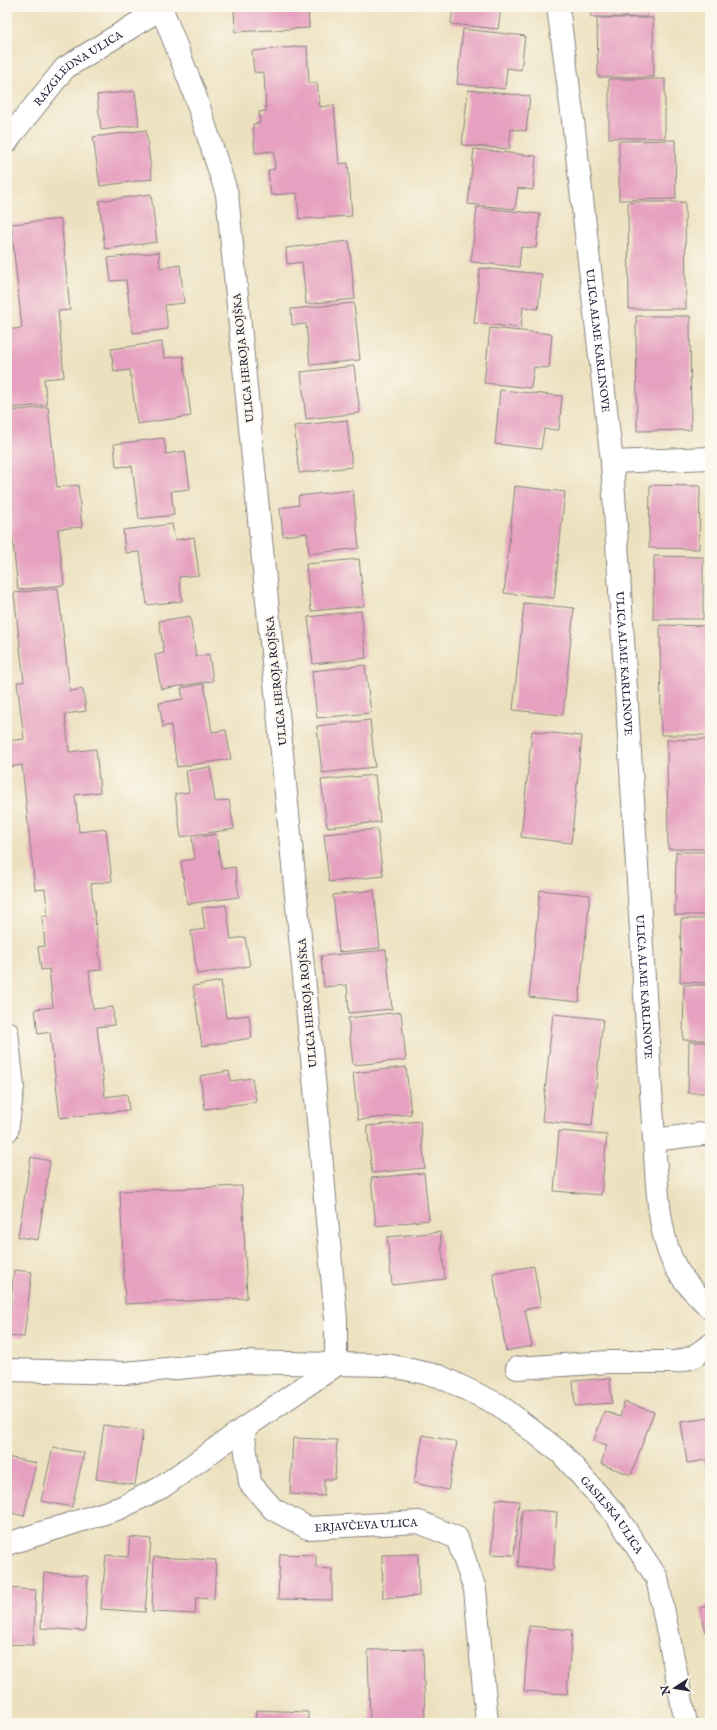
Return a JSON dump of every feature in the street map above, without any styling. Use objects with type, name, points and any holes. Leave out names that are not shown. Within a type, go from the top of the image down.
[{"type":"street","name":"RAZGLEDNA ULICA","points":[[7,142],[65,68],[161,7]]},
{"type":"street","name":"ULICA HEROJA ROJŠKA","points":[[161,7],[194,92],[227,194],[316,1099],[336,1319],[336,1365]]},
{"type":"street","name":"ULICA ALME KARLINOVE","points":[[558,7],[573,120],[612,462],[654,1140],[663,1233],[672,1261],[692,1289],[710,1308]]},
{"type":"street","points":[[612,462],[710,458]]},
{"type":"street","points":[[7,1032],[10,1087],[7,1131]]},
{"type":"street","points":[[654,1140],[710,1133]]},
{"type":"street","points":[[517,1368],[609,1362],[676,1362],[694,1357],[710,1346]]},
{"type":"street","name":"GASILSKA ULICA","points":[[7,1370],[125,1373],[240,1362],[387,1365],[438,1376],[499,1405],[561,1453],[616,1515],[657,1578],[686,1723]]},
{"type":"street","points":[[7,1544],[120,1508],[162,1487],[336,1365]]},
{"type":"street","name":"ERJAVČEVA ULICA","points":[[243,1429],[250,1483],[273,1509],[308,1528],[419,1522],[457,1538],[475,1589],[486,1723]]},
{"type":"building","points":[[234,7],[308,7],[309,28],[235,32]]},
{"type":"building","points":[[453,7],[516,7],[516,10],[501,8],[498,29],[451,24]]},
{"type":"building","points":[[591,7],[647,7],[647,17],[591,17]]},
{"type":"building","points":[[597,18],[653,18],[654,77],[598,77]]},
{"type":"building","points":[[463,29],[525,36],[521,70],[507,68],[505,89],[457,84]]},
{"type":"building","points":[[307,46],[309,83],[317,83],[320,107],[334,105],[339,164],[348,163],[352,216],[299,219],[297,193],[271,195],[268,170],[275,169],[274,151],[255,153],[253,124],[260,123],[259,112],[266,111],[264,73],[254,72],[252,51]]},
{"type":"building","points":[[609,79],[665,79],[665,138],[609,138]]},
{"type":"building","points":[[468,90],[530,96],[526,131],[511,129],[509,149],[462,145]]},
{"type":"building","points":[[135,91],[139,125],[101,130],[97,95]]},
{"type":"building","points":[[146,130],[152,179],[100,186],[93,137]]},
{"type":"building","points":[[675,140],[676,199],[619,200],[619,141]]},
{"type":"building","points":[[474,149],[536,156],[533,190],[518,188],[515,209],[468,204]]},
{"type":"building","points":[[151,194],[157,242],[105,249],[99,201]]},
{"type":"building","points":[[628,202],[685,202],[686,309],[629,309]]},
{"type":"building","points":[[477,207],[540,214],[536,248],[521,247],[519,267],[471,262]]},
{"type":"building","points":[[61,219],[70,310],[58,311],[64,377],[44,379],[47,405],[10,408],[7,377],[7,330],[22,328],[11,224]]},
{"type":"building","points":[[349,241],[355,299],[306,304],[302,262],[287,264],[286,248]]},
{"type":"building","points":[[159,252],[160,268],[180,265],[184,303],[165,305],[168,329],[133,333],[126,280],[111,281],[108,258]]},
{"type":"building","points":[[480,268],[542,274],[538,309],[523,307],[521,328],[474,323]]},
{"type":"building","points":[[354,303],[360,360],[310,365],[306,324],[292,325],[291,309]]},
{"type":"building","points":[[636,316],[690,316],[691,430],[637,431]]},
{"type":"building","points":[[490,328],[552,334],[549,368],[534,367],[531,388],[484,383]]},
{"type":"building","points":[[162,342],[164,358],[183,356],[191,416],[137,424],[130,370],[114,372],[111,349]]},
{"type":"building","points":[[354,366],[360,413],[306,419],[301,372]]},
{"type":"building","points":[[500,390],[562,396],[559,430],[544,429],[541,449],[495,444]]},
{"type":"building","points":[[48,407],[57,487],[78,485],[82,527],[58,529],[64,585],[18,590],[7,485],[7,411]]},
{"type":"building","points":[[347,420],[352,467],[299,473],[294,426]]},
{"type":"building","points":[[164,438],[166,454],[185,451],[190,489],[171,491],[174,515],[139,519],[132,466],[116,467],[114,444]]},
{"type":"building","points":[[650,485],[700,486],[699,549],[649,548]]},
{"type":"building","points":[[515,486],[565,492],[554,598],[504,593]]},
{"type":"building","points":[[353,490],[359,548],[309,554],[307,533],[283,536],[280,508],[299,505],[298,496]]},
{"type":"building","points":[[172,524],[175,540],[194,537],[199,575],[179,577],[182,601],[147,605],[140,552],[125,553],[123,530]]},
{"type":"building","points":[[654,556],[703,557],[703,619],[653,619]]},
{"type":"building","points":[[359,559],[364,606],[311,611],[306,564]]},
{"type":"building","points":[[58,588],[70,691],[83,689],[86,711],[65,714],[69,752],[96,749],[100,792],[75,795],[79,832],[106,829],[112,881],[91,884],[101,970],[89,971],[93,1009],[113,1007],[114,1025],[97,1027],[105,1097],[127,1094],[129,1110],[60,1118],[50,1032],[38,1034],[35,1009],[53,1007],[49,969],[41,970],[38,947],[45,946],[42,916],[48,916],[45,889],[35,890],[22,765],[7,767],[7,741],[24,739],[17,682],[24,682],[14,593]]},
{"type":"building","points":[[524,603],[574,608],[563,715],[513,710]]},
{"type":"building","points":[[361,611],[366,658],[313,664],[308,617]]},
{"type":"building","points":[[190,616],[196,657],[209,654],[213,681],[161,689],[155,655],[164,653],[159,621]]},
{"type":"building","points":[[660,625],[710,626],[710,735],[661,735]]},
{"type":"building","points":[[365,665],[371,713],[317,718],[312,671]]},
{"type":"building","points":[[204,684],[212,732],[226,730],[231,759],[177,767],[171,725],[163,727],[159,703],[183,699],[181,688]]},
{"type":"building","points":[[370,720],[375,767],[322,773],[317,726]]},
{"type":"building","points":[[532,731],[582,736],[571,843],[521,837]]},
{"type":"building","points":[[710,739],[710,849],[668,849],[667,740]]},
{"type":"building","points":[[210,767],[215,802],[229,800],[234,829],[181,837],[175,794],[189,792],[186,771]]},
{"type":"building","points":[[375,775],[380,822],[327,827],[321,780]]},
{"type":"building","points":[[377,829],[383,876],[329,882],[324,834]]},
{"type":"building","points":[[216,834],[221,869],[235,867],[239,897],[187,904],[181,861],[195,859],[192,838]]},
{"type":"building","points":[[676,852],[710,852],[710,915],[675,915]]},
{"type":"building","points":[[374,890],[380,948],[339,952],[333,895]]},
{"type":"building","points":[[540,890],[590,895],[579,1002],[529,997]]},
{"type":"building","points":[[226,905],[231,939],[245,937],[250,966],[197,974],[191,931],[205,929],[202,908]]},
{"type":"building","points":[[681,919],[710,919],[710,983],[680,982]]},
{"type":"building","points":[[386,950],[392,1009],[349,1013],[347,985],[324,987],[321,956]]},
{"type":"building","points":[[221,981],[226,1018],[249,1015],[252,1038],[202,1046],[193,986]]},
{"type":"building","points":[[684,985],[710,985],[710,1040],[683,1040]]},
{"type":"building","points":[[401,1012],[406,1060],[353,1065],[348,1018]]},
{"type":"building","points":[[553,1014],[603,1019],[592,1126],[542,1121]]},
{"type":"building","points":[[689,1042],[710,1042],[710,1093],[688,1093]]},
{"type":"building","points":[[406,1067],[411,1114],[358,1120],[353,1073]]},
{"type":"building","points":[[229,1071],[231,1081],[252,1078],[256,1102],[205,1109],[200,1076]]},
{"type":"building","points":[[420,1121],[425,1168],[372,1173],[367,1126]]},
{"type":"building","points":[[559,1131],[607,1135],[601,1195],[554,1191]]},
{"type":"building","points":[[31,1157],[50,1161],[38,1240],[18,1237]]},
{"type":"building","points":[[424,1173],[429,1220],[376,1226],[371,1178]]},
{"type":"building","points":[[242,1186],[247,1298],[125,1304],[120,1191]]},
{"type":"building","points":[[440,1232],[445,1279],[392,1285],[387,1237]]},
{"type":"building","points":[[534,1266],[541,1307],[525,1309],[532,1346],[506,1351],[493,1273]]},
{"type":"building","points":[[14,1270],[32,1272],[24,1337],[7,1336]]},
{"type":"building","points":[[610,1378],[612,1403],[575,1406],[573,1381]]},
{"type":"building","points":[[624,1402],[654,1412],[631,1475],[601,1464],[607,1445],[594,1441],[604,1411],[620,1417]]},
{"type":"building","points":[[710,1418],[709,1482],[706,1460],[687,1463],[681,1422]]},
{"type":"building","points":[[104,1425],[143,1431],[135,1485],[96,1479]]},
{"type":"building","points":[[423,1435],[457,1442],[448,1490],[414,1483]]},
{"type":"building","points":[[293,1438],[337,1440],[335,1479],[324,1479],[324,1496],[290,1494]]},
{"type":"building","points":[[53,1447],[84,1453],[72,1507],[41,1501]]},
{"type":"building","points":[[7,1457],[36,1463],[24,1516],[7,1512]]},
{"type":"building","points":[[496,1499],[519,1501],[514,1555],[491,1554]]},
{"type":"building","points":[[522,1509],[557,1512],[553,1570],[518,1566]]},
{"type":"building","points":[[130,1537],[151,1539],[145,1612],[101,1609],[106,1555],[128,1557]]},
{"type":"building","points":[[280,1554],[316,1555],[316,1568],[332,1569],[332,1600],[278,1599]]},
{"type":"building","points":[[418,1554],[419,1596],[383,1598],[382,1555]]},
{"type":"building","points":[[154,1557],[216,1560],[214,1599],[196,1598],[195,1614],[152,1612]]},
{"type":"building","points":[[44,1573],[88,1576],[85,1631],[41,1628]]},
{"type":"building","points":[[7,1588],[36,1590],[33,1645],[7,1644]]},
{"type":"building","points":[[710,1605],[710,1636],[707,1636],[700,1608]]},
{"type":"building","points":[[529,1626],[572,1630],[567,1694],[524,1691]]},
{"type":"building","points":[[423,1649],[425,1723],[370,1723],[368,1650]]},
{"type":"building","points":[[256,1710],[308,1712],[308,1723],[255,1723]]}]
